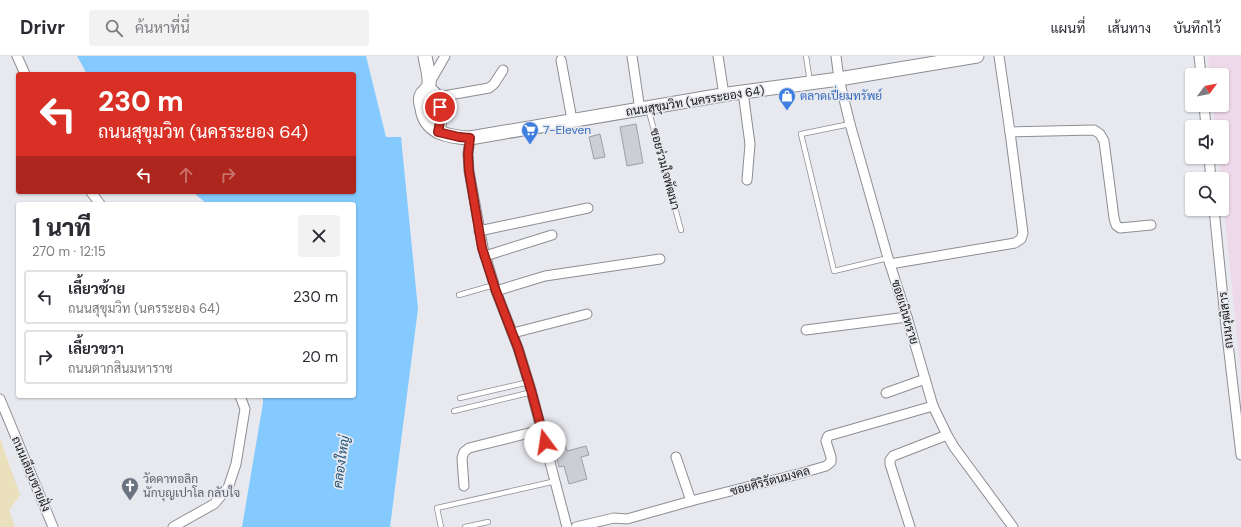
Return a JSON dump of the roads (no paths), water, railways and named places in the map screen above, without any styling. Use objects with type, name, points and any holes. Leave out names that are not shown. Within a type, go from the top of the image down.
[{"type":"street","points":[[17,56],[24,72]]},
{"type":"street","points":[[424,56],[432,89],[441,117],[438,132],[427,123],[423,114],[420,97],[422,93],[432,89],[489,88],[494,84],[503,70]]},
{"type":"street","points":[[432,89],[445,56]]},
{"type":"street","points":[[632,56],[644,109]]},
{"type":"street","points":[[718,56],[724,95]]},
{"type":"street","name":"ซอยเนินทราย","points":[[836,56],[839,79],[850,124],[889,261],[933,406],[947,435],[1013,527]]},
{"type":"street","name":"ถนนสุขุมวิท (นครระยอง 64)","points":[[438,132],[470,138],[724,95],[839,79],[962,57],[977,56]]},
{"type":"street","points":[[889,261],[1014,243],[1021,239],[1023,233],[999,56]]},
{"type":"street","points":[[1199,56],[1200,68]]},
{"type":"street","points":[[561,60],[572,120]]},
{"type":"street","points":[[743,92],[750,144],[747,180]]},
{"type":"street","points":[[1010,132],[1094,130],[1100,134],[1104,141],[1116,225],[1120,228],[1151,224]]},
{"type":"street","points":[[470,138],[468,154],[469,171],[479,231],[485,256],[529,382],[568,527]]},
{"type":"street","points":[[479,231],[588,208]]},
{"type":"street","name":"ถนนวุฒิสาร","points":[[1215,216],[1225,318],[1238,399],[1241,455]]},
{"type":"street","points":[[485,256],[552,235]]},
{"type":"street","points":[[495,288],[545,276],[660,259]]},
{"type":"street","points":[[513,333],[587,314]]},
{"type":"street","points":[[806,330],[907,318]]},
{"type":"street","points":[[886,393],[926,379]]},
{"type":"street","points":[[173,527],[214,504],[228,488],[236,464],[245,409],[241,398]]},
{"type":"street","name":"ถนนเลียบชายฝั่ง","points":[[0,399],[53,527]]},
{"type":"street","name":"ซอยศิริรัตนมงคล","points":[[576,527],[614,518],[627,519],[826,466],[830,462],[831,457],[826,441],[828,436],[933,406]]},
{"type":"street","points":[[464,486],[462,458],[464,452],[469,448],[542,430]]},
{"type":"street","points":[[910,527],[890,460],[893,456],[947,435]]},
{"type":"street","points":[[676,456],[691,501]]},
{"type":"lane","points":[[806,56],[810,82]]},
{"type":"lane","name":"ซอยร่วมใจพัฒนา","points":[[644,109],[681,230]]},
{"type":"lane","points":[[850,124],[801,134],[834,271],[889,261]]},
{"type":"lane","points":[[459,295],[495,288]]},
{"type":"lane","points":[[460,398],[529,382]]},
{"type":"lane","points":[[454,411],[532,392]]},
{"type":"lane","points":[[440,527],[437,508],[556,481]]},
{"type":"lane","points":[[465,527],[488,522]]},
{"type":"water","name":"คลองใหญ่","points":[[77,56],[366,56],[386,137],[401,137],[418,309],[390,527],[242,527],[263,398],[356,398],[356,202],[205,202],[195,194],[356,194],[356,72],[86,72]]},
{"type":"place","name":"ตลาดเปี่ยมทรัพย์","points":[[787,111]]},
{"type":"place","name":"7-Eleven","points":[[530,145]]},
{"type":"place","name":"วัดคาทอลิก นักบุญเปาโล กลับใจ","points":[[130,501]]}]
